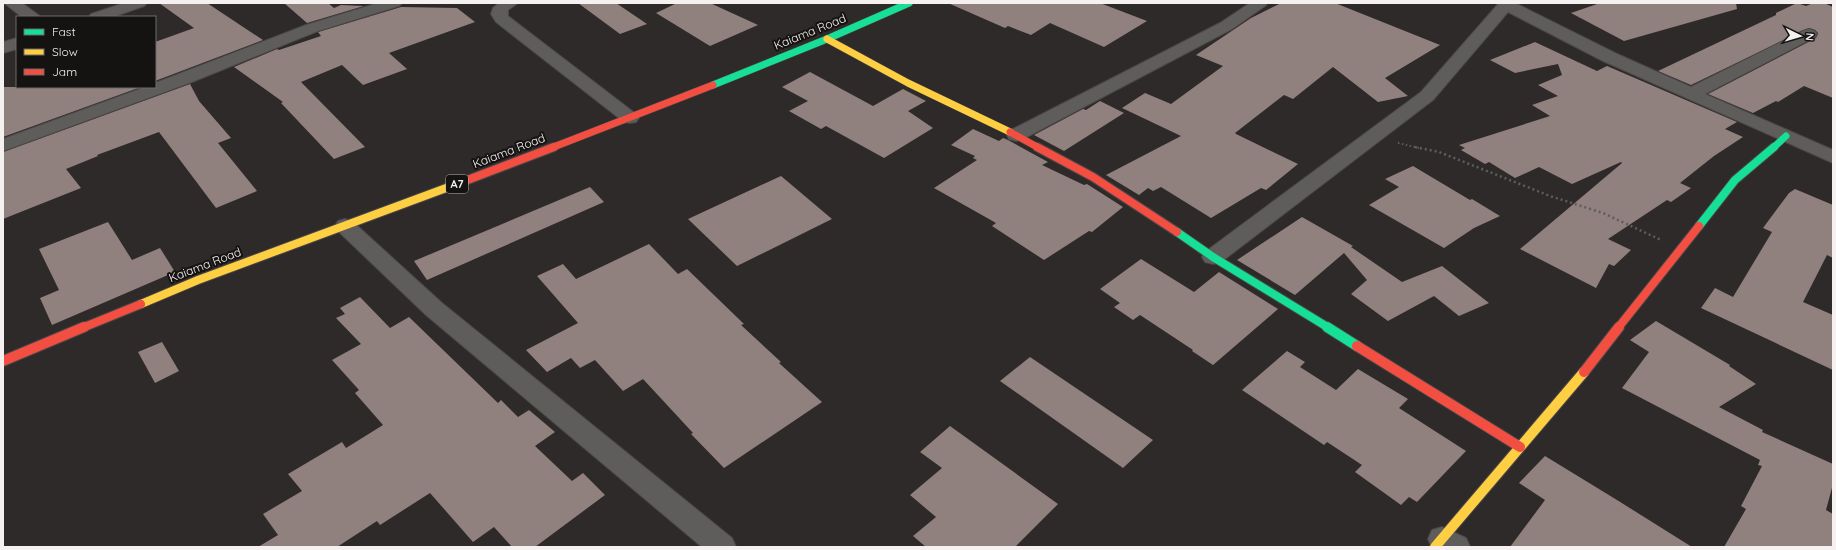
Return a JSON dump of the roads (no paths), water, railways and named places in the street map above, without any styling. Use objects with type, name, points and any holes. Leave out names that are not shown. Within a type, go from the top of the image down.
[{"type":"main road","name":"Kaiama Road","points":[[3,361],[198,280],[630,118],[827,39],[909,3]]},
{"type":"main road","points":[[827,39],[908,83],[1016,135],[1106,185],[1158,218],[1213,257],[1520,447]]},
{"type":"main road","points":[[1444,544],[1520,447],[1570,390],[1734,180],[1786,136]]},
{"type":"street","points":[[12,3],[32,16]]},
{"type":"street","points":[[100,16],[139,3]]},
{"type":"street","points":[[3,145],[186,78],[312,28],[394,3]]},
{"type":"street","points":[[510,3],[501,8],[499,14],[502,19],[630,118]]},
{"type":"street","points":[[1016,135],[1226,26],[1260,3]]},
{"type":"street","points":[[1213,257],[1427,96],[1508,4],[1608,57],[1833,157]]},
{"type":"street","points":[[1691,94],[1809,34]]},
{"type":"street","points":[[3,48],[16,43]]},
{"type":"street","points":[[345,226],[434,309],[722,547]]}]
